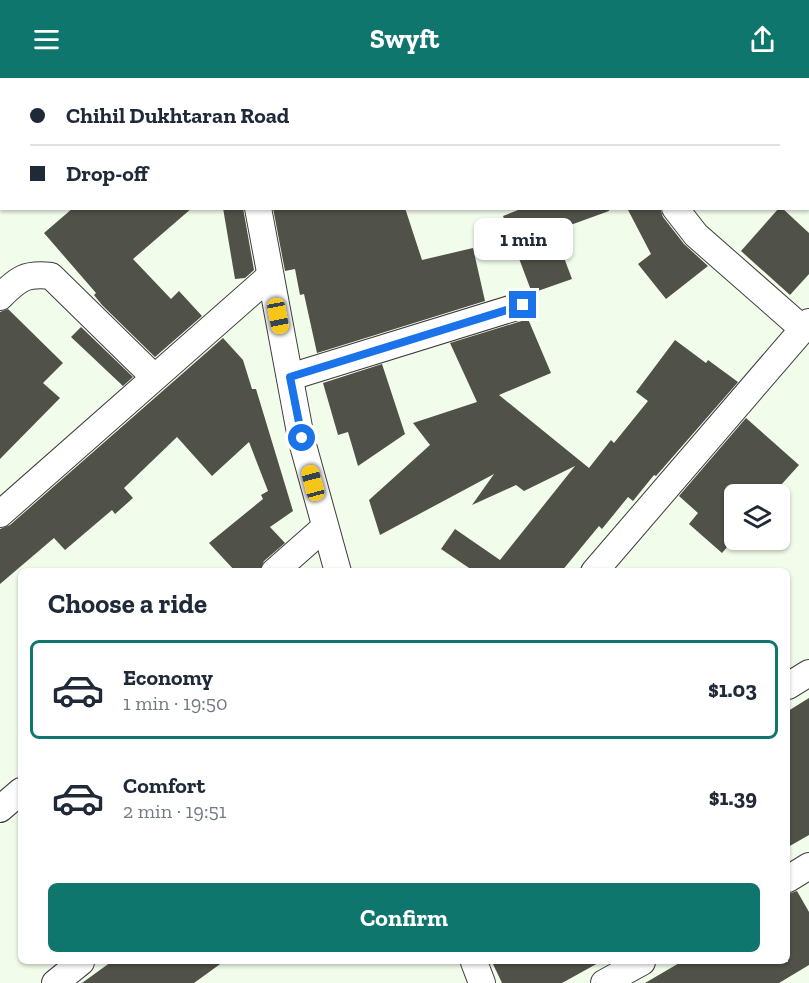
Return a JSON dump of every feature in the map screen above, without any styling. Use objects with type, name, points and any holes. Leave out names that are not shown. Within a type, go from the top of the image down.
[{"type":"street","points":[[258,210],[302,438],[337,568]]},
{"type":"street","points":[[597,568],[806,326],[702,242],[677,210]]},
{"type":"street","points":[[0,297],[15,282],[33,274],[51,276],[154,377]]},
{"type":"street","points":[[0,513],[270,276]]},
{"type":"street","points":[[290,377],[523,305]]},
{"type":"street","points":[[279,568],[325,527]]},
{"type":"street","points":[[790,685],[809,673]]},
{"type":"street","points":[[0,809],[18,794]]},
{"type":"street","points":[[790,878],[809,867]]},
{"type":"street","points":[[55,983],[79,964]]},
{"type":"street","points":[[475,964],[483,983]]},
{"type":"street","points":[[604,983],[638,964]]},
{"type":"building","points":[[71,210],[190,210],[133,259],[171,299],[179,291],[202,316],[155,357],[102,305],[94,295],[96,293],[44,233]]},
{"type":"building","points":[[223,210],[243,210],[254,270],[245,278],[235,279]]},
{"type":"building","points":[[273,210],[406,210],[422,260],[473,248],[485,301],[317,353],[304,294],[300,295],[295,269],[285,271]]},
{"type":"building","points":[[518,210],[609,210],[554,231],[572,279],[532,293],[503,216]]},
{"type":"building","points":[[628,210],[661,210],[663,217],[684,244],[708,266],[666,299],[638,264],[651,254]]},
{"type":"building","points":[[777,210],[784,210],[809,233],[809,274],[790,295],[741,251]]},
{"type":"building","points":[[8,309],[63,363],[43,383],[60,398],[0,459],[0,312]]},
{"type":"building","points":[[528,319],[551,373],[499,395],[589,468],[611,440],[614,443],[648,401],[636,392],[675,340],[706,363],[708,360],[738,382],[633,501],[628,497],[602,529],[599,526],[564,568],[469,568],[441,549],[455,529],[500,560],[575,466],[524,491],[516,485],[472,505],[494,474],[380,535],[369,500],[430,445],[413,423],[477,402],[450,343]]},
{"type":"building","points":[[81,327],[133,377],[123,386],[71,337]]},
{"type":"building","points":[[223,338],[243,360],[252,389],[256,389],[293,511],[270,527],[285,543],[264,561],[261,568],[232,568],[209,543],[263,499],[261,495],[268,491],[249,442],[212,476],[177,437],[124,488],[133,498],[115,514],[112,510],[65,550],[54,538],[0,584],[0,529],[10,525]]},
{"type":"building","points":[[382,364],[405,434],[358,466],[348,432],[338,435],[323,383]]},
{"type":"building","points":[[746,418],[799,465],[782,484],[724,484],[725,550],[722,553],[689,524],[698,513],[679,496]]},
{"type":"building","points":[[809,698],[809,835],[790,846],[790,710]]},
{"type":"building","points":[[797,891],[809,912],[809,965],[779,983],[645,983],[678,964],[790,964],[790,893]]},
{"type":"building","points":[[108,964],[220,964],[194,983],[82,983]]},
{"type":"building","points":[[493,964],[596,964],[562,983],[502,983]]},
{"type":"route","points":[[302,438],[290,377],[523,305]]}]
